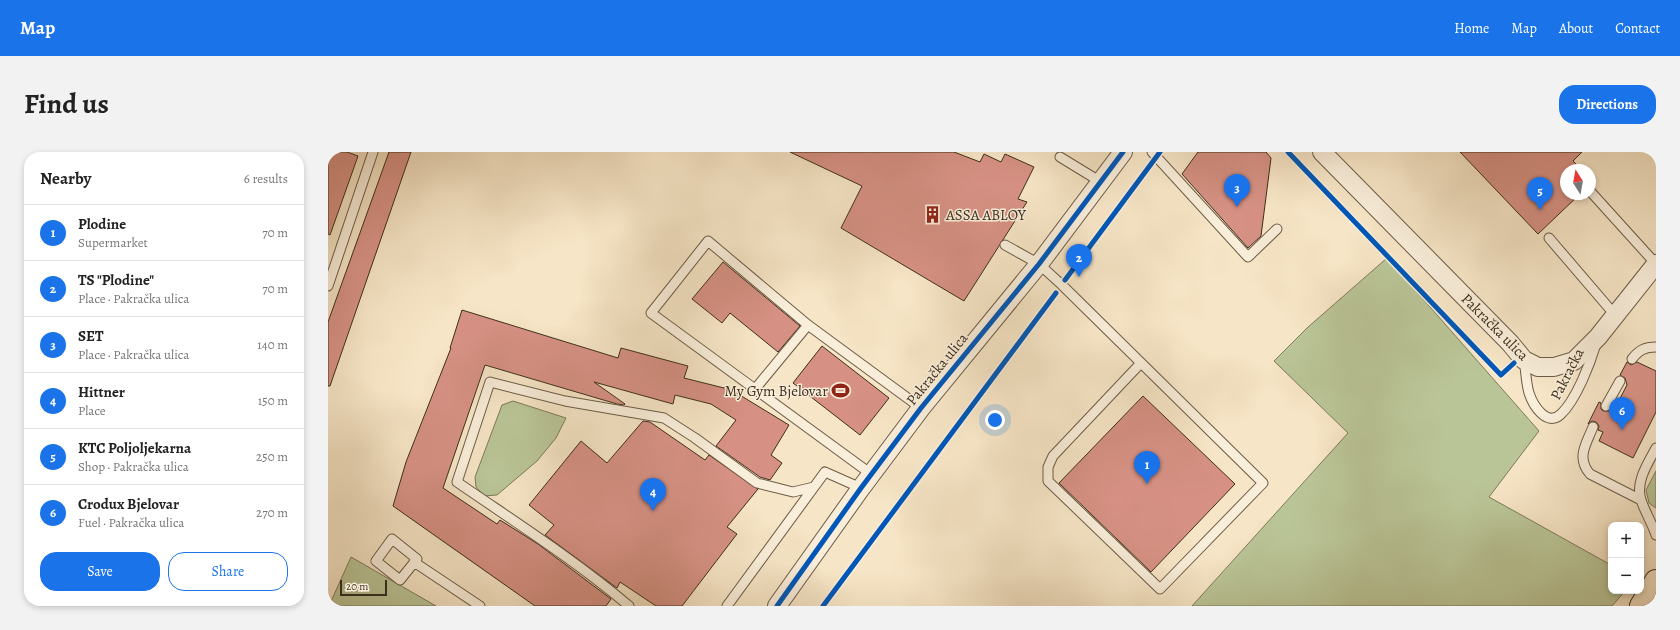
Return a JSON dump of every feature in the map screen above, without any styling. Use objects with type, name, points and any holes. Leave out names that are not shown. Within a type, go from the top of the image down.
[{"type":"main road","points":[[1641,606],[1656,580]]},
{"type":"street","name":"Pakračka ulica","points":[[778,606],[866,481],[921,408],[1039,264],[1123,152]]},
{"type":"street","name":"Pakračka ulica","points":[[1322,152],[1510,343],[1524,360],[1538,367],[1554,367],[1574,361],[1598,337],[1656,264]]},
{"type":"lane","points":[[328,286],[373,152]]},
{"type":"lane","points":[[1152,152],[1248,257],[1277,229]]},
{"type":"lane","points":[[1060,157],[1101,182]]},
{"type":"lane","points":[[1596,198],[1656,264]]},
{"type":"lane","points":[[1549,238],[1615,315]]},
{"type":"lane","points":[[866,481],[755,389],[651,313],[708,241],[808,325],[921,408]]},
{"type":"lane","points":[[1005,245],[1039,264],[1062,285],[1140,364],[1263,483],[1160,589],[1048,480],[1048,467],[1053,456],[1140,364]]},
{"type":"lane","points":[[755,389],[808,325]]},
{"type":"lane","name":"Pakračka","points":[[1524,360],[1529,392],[1534,405],[1543,416],[1554,418],[1560,415],[1571,400],[1590,365],[1598,337]]},
{"type":"lane","points":[[1632,359],[1638,352],[1646,347],[1656,347]]},
{"type":"lane","points":[[1606,406],[1620,381]]},
{"type":"lane","points":[[629,606],[611,590],[553,548],[457,482],[490,382],[565,401],[664,418],[695,438],[757,484],[793,492],[814,488]]},
{"type":"lane","points":[[1593,427],[1584,449],[1582,460],[1585,468],[1590,474],[1642,504],[1656,514]]},
{"type":"lane","points":[[1656,448],[1641,480],[1639,490],[1642,504],[1656,535]]},
{"type":"lane","points":[[727,606],[825,472],[866,481]]},
{"type":"lane","points":[[392,539],[417,559],[414,562],[400,580],[376,561],[392,539]]},
{"type":"lane","points":[[414,562],[480,606]]},
{"type":"green space","points":[[1387,258],[1539,431],[1489,497],[1608,563],[1608,594],[1622,594],[1612,606],[1192,606],[1348,433],[1274,361],[1307,328]]},
{"type":"green space","points":[[513,401],[566,418],[556,438],[537,461],[497,495],[484,496],[476,487],[475,477],[502,405]]},
{"type":"green space","points":[[1656,471],[1656,508],[1649,503],[1646,490]]},
{"type":"green space","points":[[351,557],[436,606],[329,606]]},
{"type":"building","points":[[332,152],[347,152],[358,156],[330,235],[328,234],[328,164]]},
{"type":"building","points":[[389,152],[411,152],[330,386],[328,386],[328,322]]},
{"type":"building","name":"ASSA ABLOY","points":[[790,152],[954,152],[980,162],[984,154],[1001,162],[1005,154],[1034,167],[1018,199],[1027,202],[964,301],[841,228],[862,186]]},
{"type":"building","points":[[1198,152],[1266,152],[1271,158],[1261,236],[1248,248],[1182,174]]},
{"type":"building","points":[[1460,152],[1582,152],[1573,161],[1576,164],[1560,164],[1560,200],[1574,200],[1538,234]]},
{"type":"building","points":[[723,262],[800,326],[778,352],[730,313],[722,323],[692,299]]},
{"type":"building","points":[[462,310],[618,358],[621,348],[688,366],[684,378],[724,388],[725,386],[789,425],[771,455],[782,463],[770,480],[760,477],[716,446],[736,420],[711,404],[675,395],[673,404],[594,382],[625,404],[617,404],[485,365],[443,488],[497,524],[500,520],[538,544],[611,599],[606,606],[535,606],[393,506],[406,462],[451,348]]},
{"type":"building","name":"My Gym Bjelovar","points":[[822,346],[889,398],[860,435],[793,383]]},
{"type":"building","points":[[1627,362],[1631,365],[1637,362],[1656,371],[1656,412],[1633,458],[1599,441],[1603,432],[1598,430],[1599,426],[1596,422],[1592,421],[1588,424],[1599,402],[1601,403],[1601,409],[1603,411],[1609,411],[1611,409],[1614,410],[1627,385],[1625,378],[1620,375]]},
{"type":"building","points":[[1143,396],[1235,484],[1151,572],[1059,483]]},
{"type":"building","points":[[643,421],[650,422],[705,460],[709,455],[758,489],[727,527],[737,534],[682,606],[656,606],[620,582],[617,588],[545,535],[554,525],[529,505],[581,441],[607,463]]},
{"type":"cycle path","points":[[777,606],[861,488],[921,408],[1039,264],[1123,152]]},
{"type":"cycle path","points":[[1065,280],[1160,152]]},
{"type":"cycle path","points":[[1288,152],[1501,375],[1514,363]]},
{"type":"cycle path","points":[[823,606],[1056,293]]},
{"type":"place","name":"SET","points":[[1237,207]]},
{"type":"place","name":"KTC Poljoljekarna","points":[[1540,210]]},
{"type":"place","name":"ASSA ABLOY","points":[[933,215]]},
{"type":"place","name":"TS \"Plodine\"","points":[[1079,277]]},
{"type":"place","name":"My Gym Bjelovar","points":[[841,391]]},
{"type":"place","name":"Crodux Bjelovar","points":[[1622,430]]},
{"type":"place","name":"Plodine","points":[[1147,484]]},
{"type":"place","name":"Hittner","points":[[653,511]]}]
